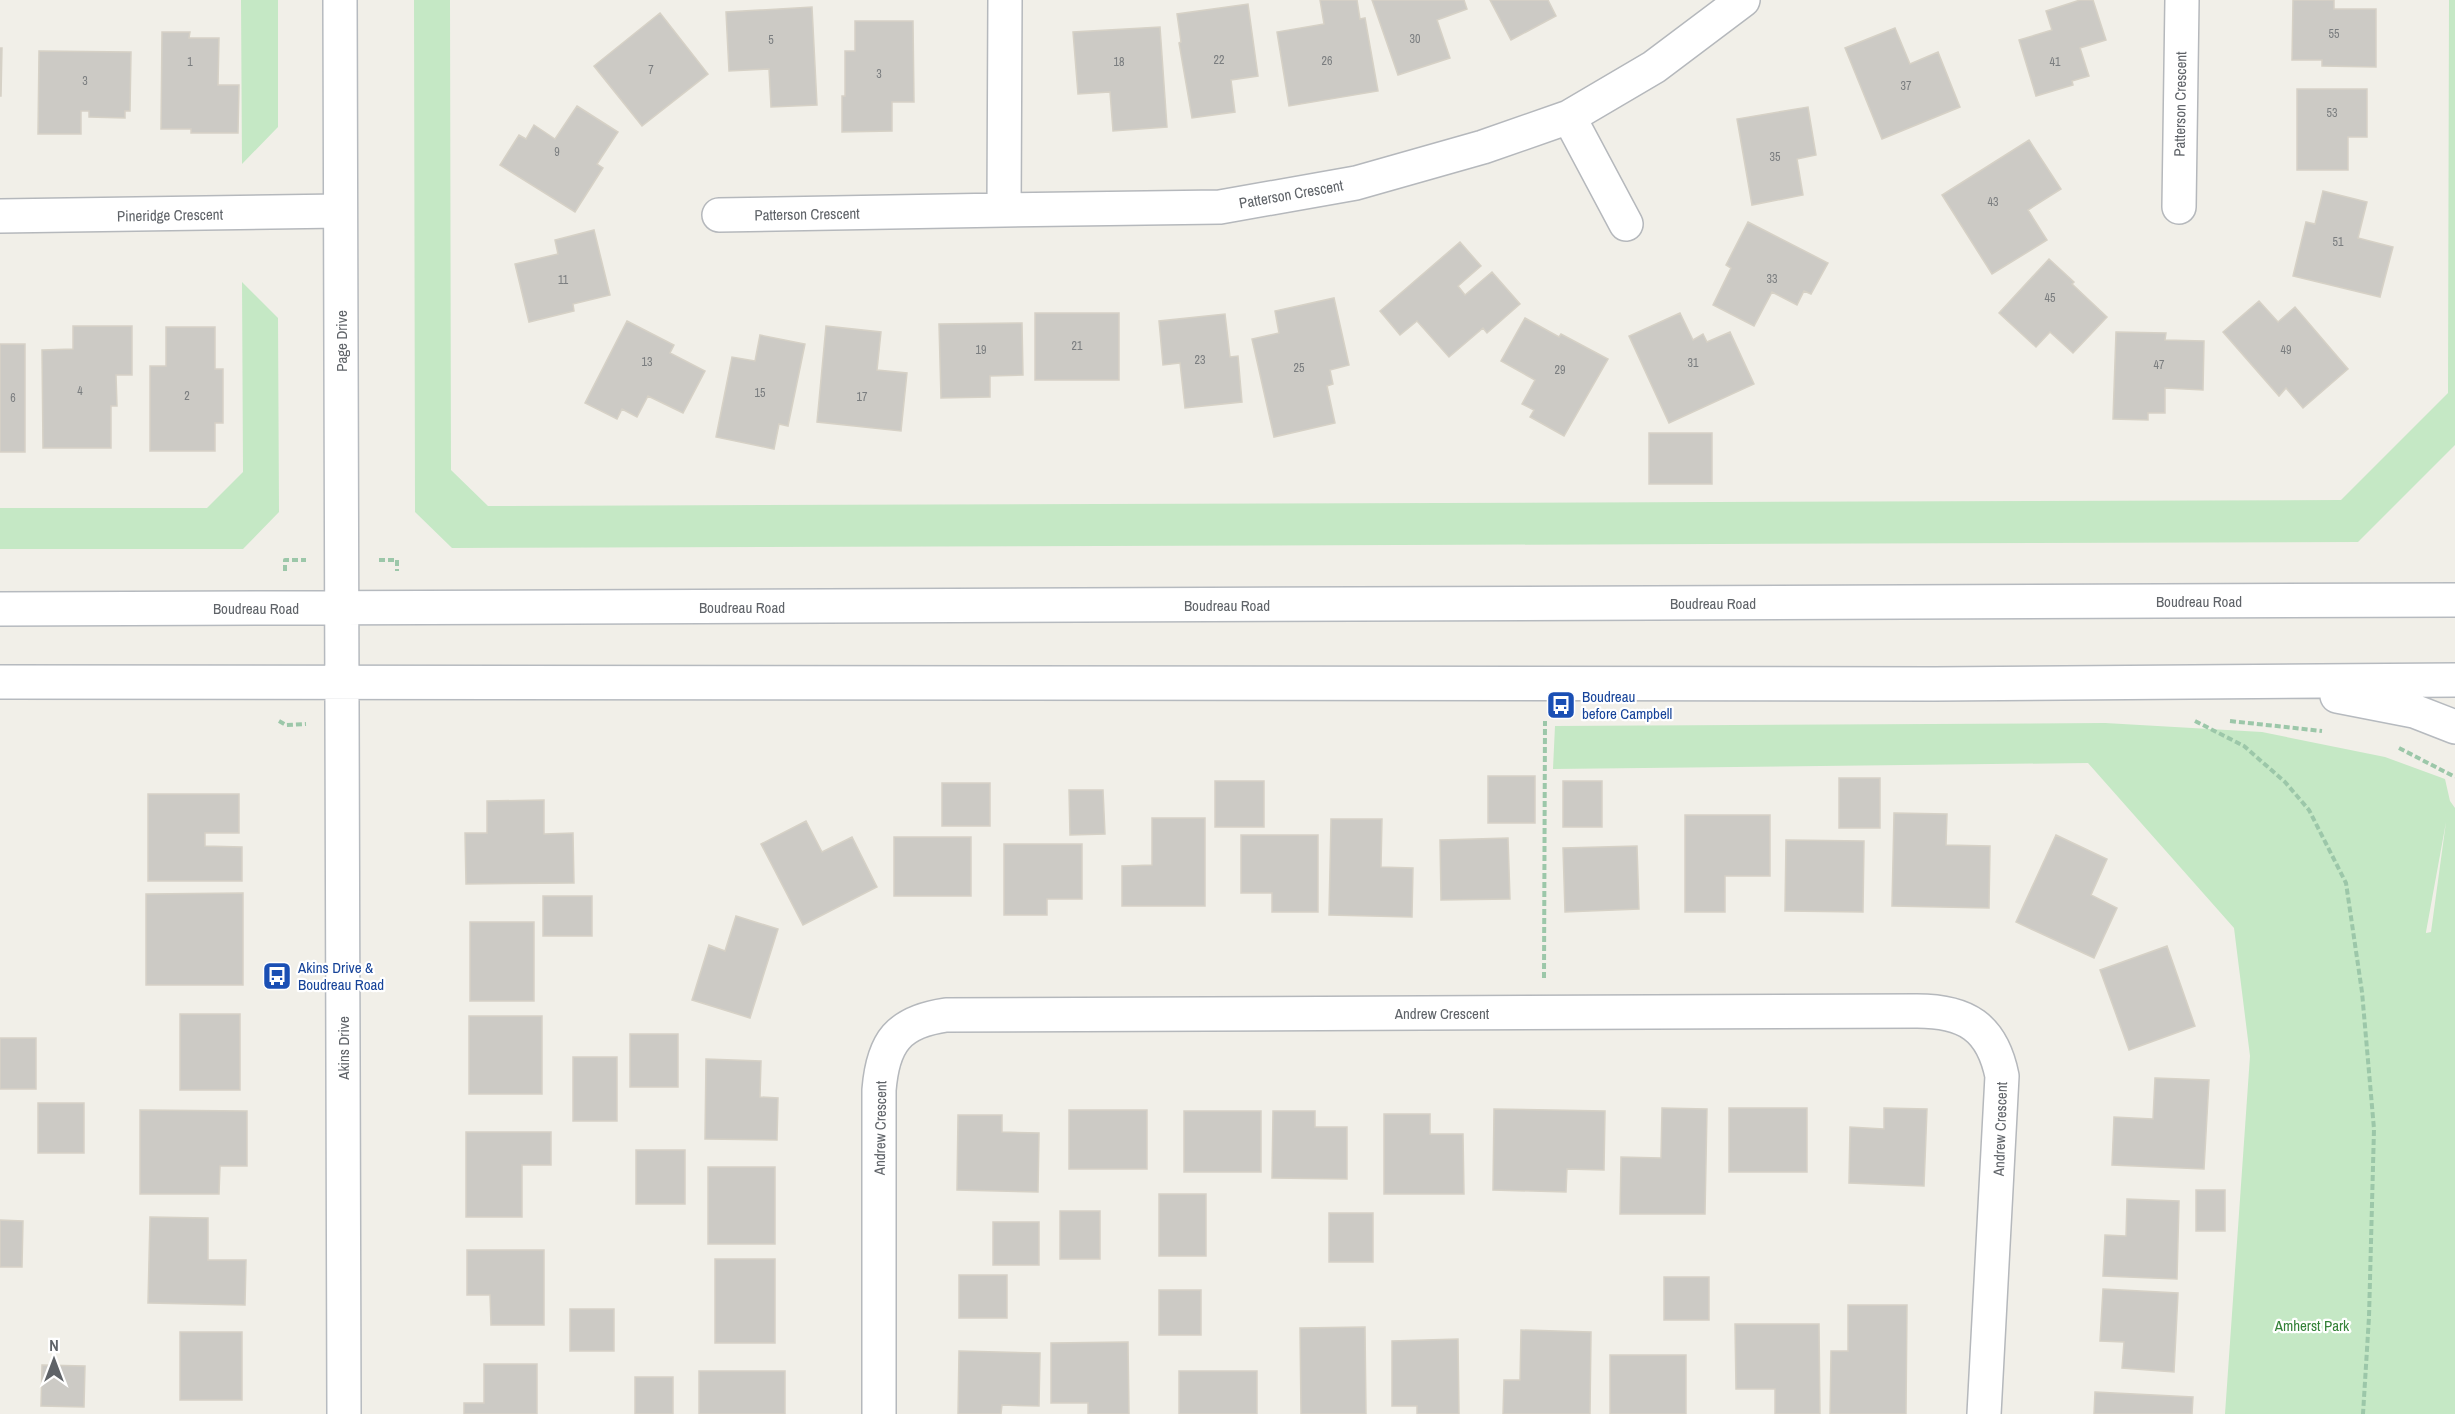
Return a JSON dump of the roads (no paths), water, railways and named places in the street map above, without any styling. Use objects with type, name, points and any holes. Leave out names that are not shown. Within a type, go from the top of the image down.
[{"type":"street","name":"Page Drive","points":[[340,0],[342,682]]},
{"type":"street","points":[[1004,210],[1005,0]]},
{"type":"street","name":"Patterson Crescent","points":[[719,215],[1220,207],[1356,183],[1483,147],[1569,117],[1654,67],[1743,0]]},
{"type":"street","name":"Patterson Crescent","points":[[2179,207],[2182,0]]},
{"type":"street","points":[[1569,117],[1626,224]]},
{"type":"street","name":"Pineridge Crescent","points":[[0,216],[340,211]]},
{"type":"street","points":[[2421,600],[2455,582]]},
{"type":"street","name":"Boudreau Road","points":[[0,609],[2455,600]]},
{"type":"street","points":[[0,682],[1922,684],[2455,680]]},
{"type":"street","name":"Akins Drive","points":[[342,682],[344,1414]]},
{"type":"street","points":[[2264,682],[2414,711],[2455,727]]},
{"type":"street","name":"Andrew Crescent","points":[[879,1414],[879,1090],[881,1068],[885,1053],[895,1038],[908,1026],[926,1018],[946,1014],[1936,1011],[1965,1018],[1986,1035],[1999,1061],[2003,1090],[1984,1414]]},
{"type":"place","name":"Boudreau before Campbell","points":[[1561,705]]},
{"type":"place","name":"Akins Drive & Boudreau Road","points":[[277,976]]},
{"type":"park label","name":"Amherst Park","points":[[2312,1325]]}]
